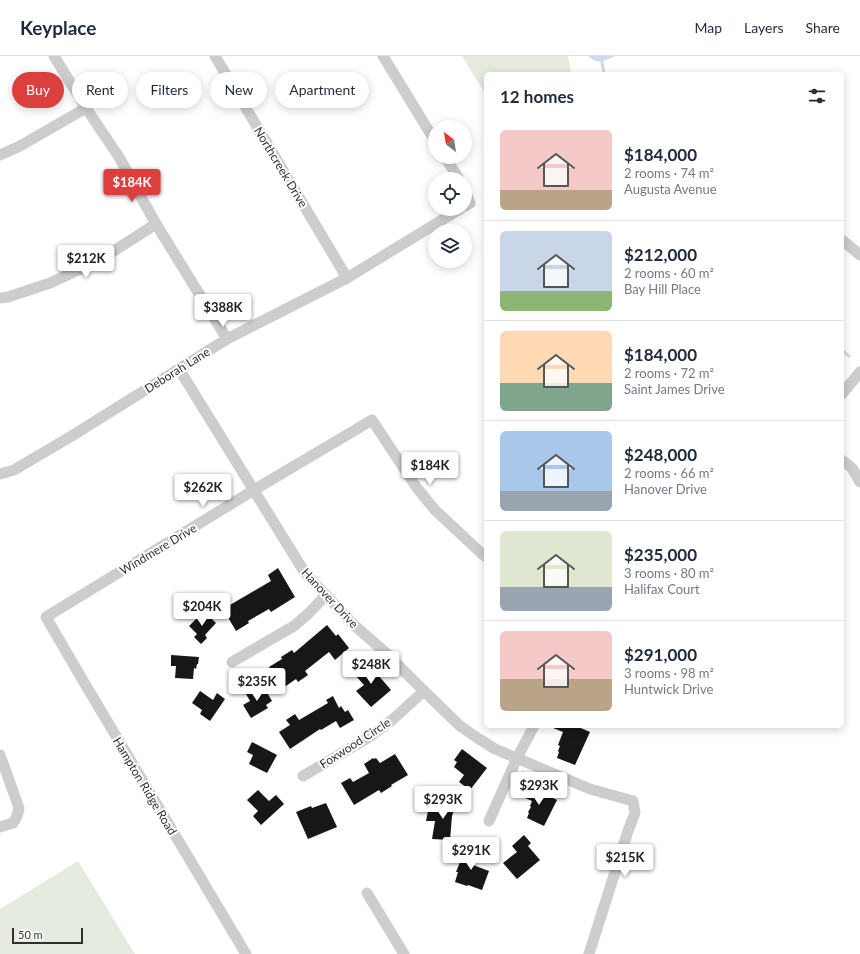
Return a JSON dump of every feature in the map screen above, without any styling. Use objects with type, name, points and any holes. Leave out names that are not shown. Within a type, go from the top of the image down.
[{"type":"street","points":[[54,56],[72,85]]},
{"type":"street","name":"Northcreek Drive","points":[[215,56],[347,278]]},
{"type":"street","points":[[382,56],[428,130]]},
{"type":"street","points":[[0,155],[20,146],[86,108],[119,156],[156,224],[228,339]]},
{"type":"street","name":"Deborah Lane","points":[[0,474],[14,470],[228,339],[347,278],[449,216]]},
{"type":"street","points":[[0,298],[8,297],[50,283],[98,261],[156,224]]},
{"type":"street","points":[[844,242],[860,255]]},
{"type":"street","name":"Hanover Drive","points":[[179,369],[305,573],[354,625],[386,653],[424,692],[460,726],[495,749],[590,788],[633,801],[635,813],[589,954]]},
{"type":"street","points":[[844,392],[860,372]]},
{"type":"street","name":"Windmere Drive","points":[[46,617],[372,420],[430,505],[484,555]]},
{"type":"street","points":[[844,462],[852,468],[860,482]]},
{"type":"street","points":[[232,662],[294,626],[326,595]]},
{"type":"street","name":"Hampton Ridge Road","points":[[46,617],[246,954]]},
{"type":"street","name":"Foxwood Circle","points":[[303,776],[366,739],[391,721],[424,692]]},
{"type":"street","points":[[489,821],[517,758],[533,728]]},
{"type":"street","points":[[0,756],[19,808],[18,814],[13,823],[0,827]]},
{"type":"street","points":[[367,893],[404,954]]},
{"type":"shaded area","points":[[462,56],[568,56],[571,72],[484,72],[484,92]]},
{"type":"shaded area","points":[[78,861],[135,954],[0,954],[0,909]]},
{"type":"water","points":[[588,56],[615,56],[605,61],[598,61]]},
{"type":"building","points":[[278,568],[295,597],[271,612],[269,609],[248,621],[249,623],[236,631],[223,609],[271,581],[268,575]]},
{"type":"building","points":[[207,614],[216,623],[205,635],[207,638],[201,644],[194,637],[197,634],[189,626],[200,615],[203,618]]},
{"type":"building","points":[[327,625],[336,636],[338,634],[349,648],[335,660],[329,652],[305,671],[308,675],[298,682],[296,679],[283,688],[269,667],[282,659],[281,657],[292,650],[294,653]]},
{"type":"building","points":[[171,655],[199,657],[196,669],[194,668],[193,679],[175,678],[176,666],[171,666]]},
{"type":"building","points":[[366,661],[391,690],[371,707],[356,691],[364,685],[355,675],[360,671],[358,668]]},
{"type":"building","points":[[255,687],[258,692],[265,689],[272,701],[266,705],[268,708],[251,718],[243,705],[250,701],[245,692]]},
{"type":"building","points":[[200,691],[213,700],[217,693],[225,699],[210,721],[200,714],[202,710],[192,703]]},
{"type":"building","points":[[333,696],[339,708],[341,706],[345,712],[348,710],[354,720],[340,728],[336,721],[321,730],[320,729],[290,749],[279,732],[290,725],[286,720],[295,714],[299,720],[328,703],[326,700]]},
{"type":"building","points":[[553,728],[581,728],[590,732],[575,765],[557,758],[560,746],[558,745],[563,732]]},
{"type":"building","points":[[252,742],[277,755],[267,773],[249,764],[253,755],[247,752]]},
{"type":"building","points":[[462,749],[487,768],[470,790],[459,782],[464,775],[454,767],[457,762],[454,760]]},
{"type":"building","points":[[395,754],[408,775],[381,793],[379,790],[354,805],[341,783],[350,778],[353,782],[369,773],[364,764],[373,758],[376,758],[380,763]]},
{"type":"building","points":[[529,786],[557,800],[544,826],[527,818],[532,801],[523,797]]},
{"type":"building","points":[[258,790],[269,801],[276,795],[284,804],[261,825],[253,816],[258,811],[247,800]]},
{"type":"building","points":[[447,797],[457,801],[452,816],[450,840],[432,839],[435,821],[426,821],[428,811],[436,812],[438,808],[441,810]]},
{"type":"building","points":[[326,803],[337,827],[308,839],[296,812],[311,806],[312,808]]},
{"type":"building","points":[[524,835],[531,843],[528,846],[540,860],[517,879],[503,863],[517,852],[512,846]]},
{"type":"building","points":[[466,847],[478,852],[473,865],[489,871],[482,890],[455,882],[458,872],[456,872]]},
{"type":"waterway","points":[[601,56],[604,72]]},
{"type":"waterway","points":[[844,352],[849,356]]}]
